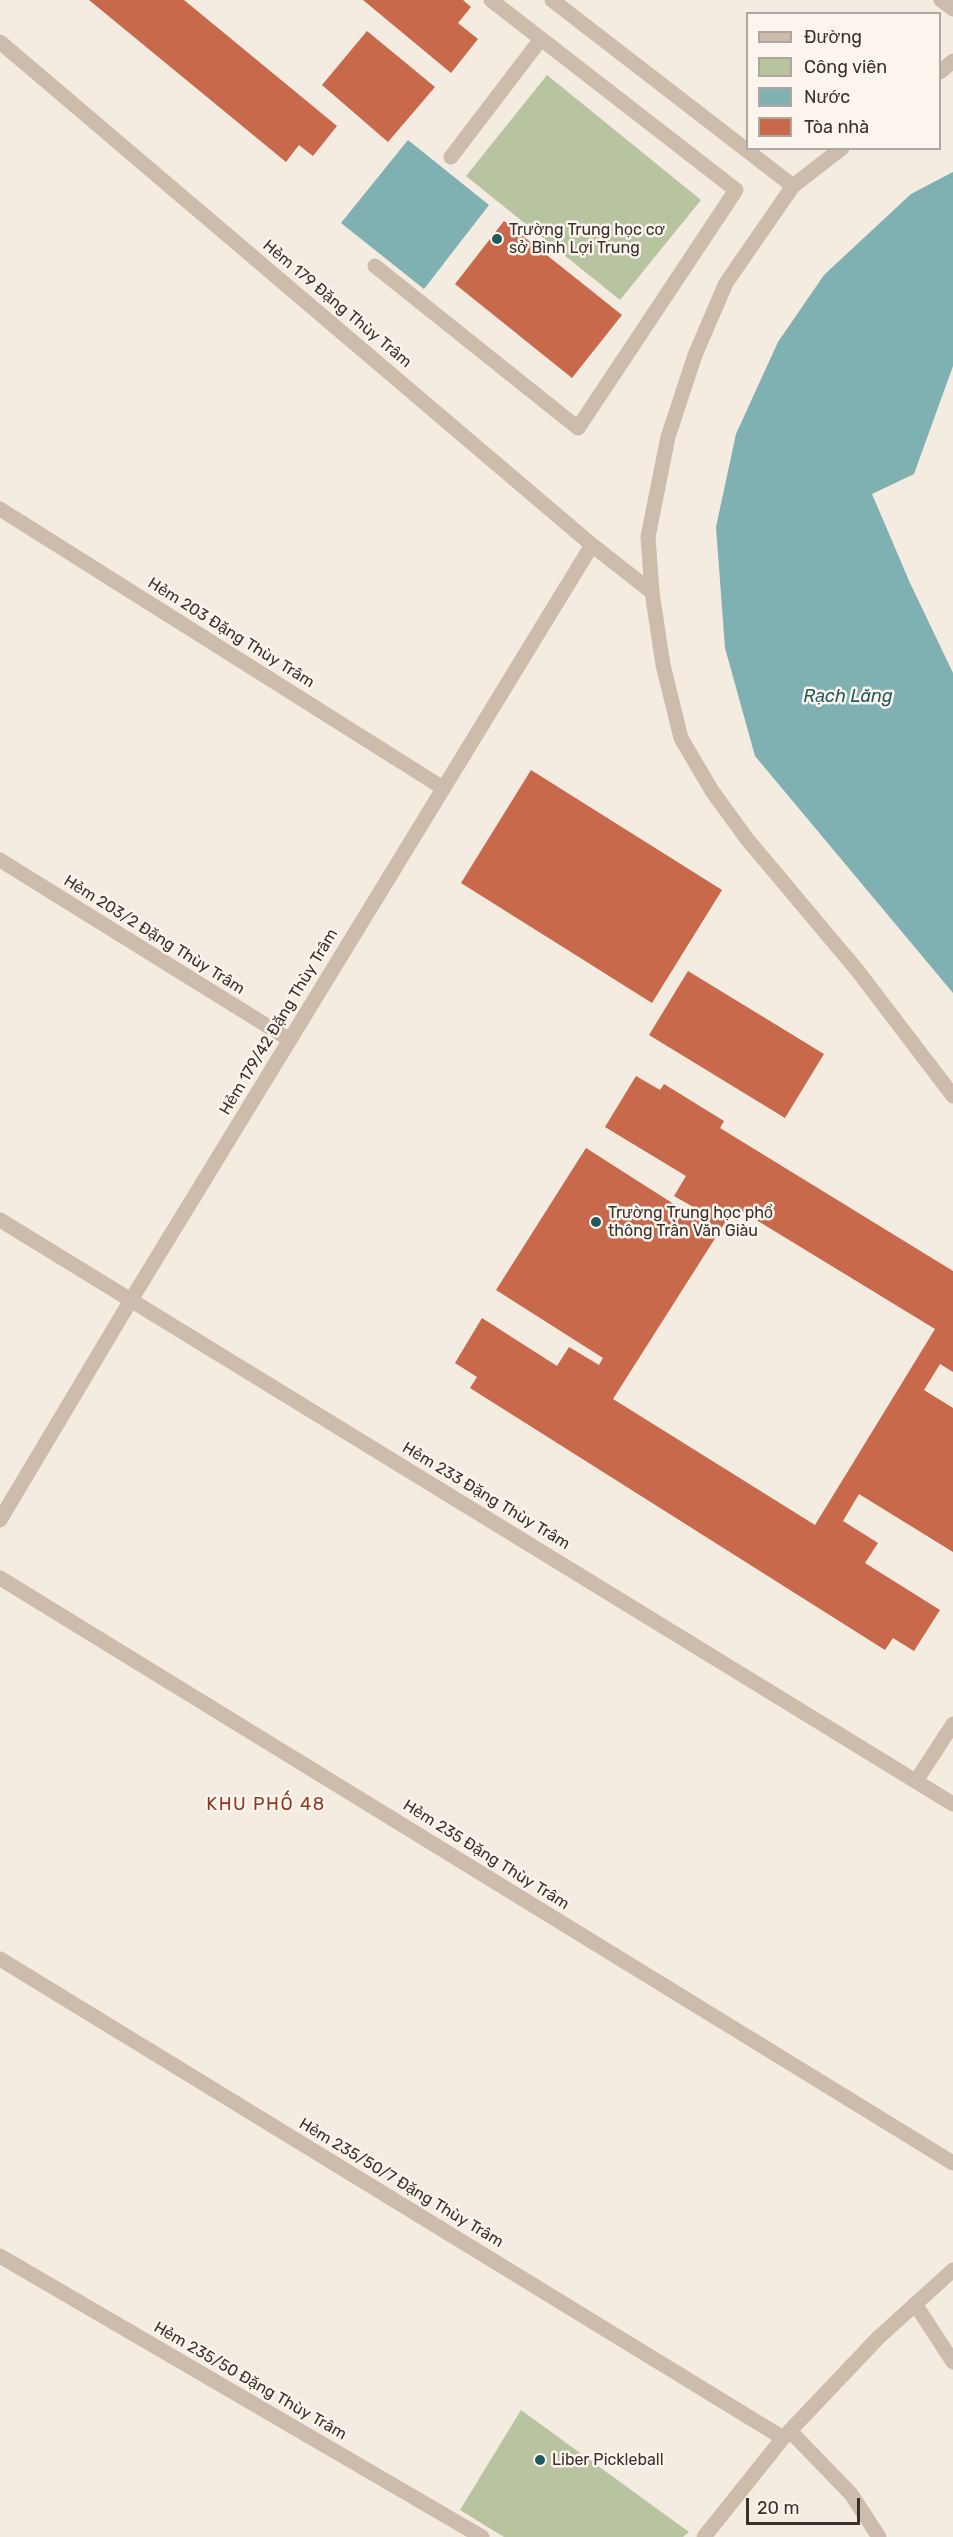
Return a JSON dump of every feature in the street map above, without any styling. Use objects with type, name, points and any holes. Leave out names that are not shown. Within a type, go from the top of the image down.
[{"type":"street","points":[[375,266],[578,428],[736,190],[491,0]]},
{"type":"street","points":[[552,0],[746,149]]},
{"type":"street","points":[[941,0],[953,9]]},
{"type":"street","points":[[452,157],[542,39]]},
{"type":"street","name":"Hẻm 179 Đặng Thùy Trâm","points":[[0,42],[592,545],[652,592]]},
{"type":"street","points":[[941,70],[953,61]]},
{"type":"street","points":[[747,150],[794,186]]},
{"type":"street","points":[[839,150],[794,186],[726,283],[695,355],[668,437],[648,537],[652,592],[663,665],[681,738],[712,791],[747,839],[857,970],[953,1096]]},
{"type":"street","name":"Hẻm 203 Đặng Thùy Trâm","points":[[0,509],[443,788]]},
{"type":"street","name":"Hẻm 179/42 Đặng Thùy Trâm","points":[[0,1520],[131,1300],[592,545]]},
{"type":"street","name":"Hẻm 203/2 Đặng Thùy Trâm","points":[[0,860],[290,1040]]},
{"type":"street","name":"Hẻm 233 Đặng Thùy Trâm","points":[[0,1220],[953,1804]]},
{"type":"street","name":"Hẻm 235 Đặng Thùy Trâm","points":[[0,1578],[953,2163]]},
{"type":"street","points":[[916,1781],[953,1724]]},
{"type":"street","name":"Hẻm 235/50/7 Đặng Thùy Trâm","points":[[0,1959],[786,2435],[851,2494],[879,2537]]},
{"type":"street","name":"Hẻm 235/50 Đặng Thùy Trâm","points":[[0,2256],[482,2537]]},
{"type":"street","points":[[705,2537],[786,2435],[878,2338],[953,2270]]},
{"type":"street","points":[[915,2304],[953,2362]]},
{"type":"green space","points":[[547,75],[701,200],[620,300],[466,176]]},
{"type":"green space","name":"Liber Pickleball","points":[[521,2410],[689,2532],[683,2537],[504,2537],[460,2510]]},
{"type":"water","points":[[408,140],[489,205],[424,289],[341,223]]},
{"type":"water","name":"Rạch Lăng","points":[[953,172],[953,366],[914,474],[872,494],[910,583],[953,673],[953,993],[755,756],[725,648],[716,527],[736,434],[778,342],[824,275],[911,194]]},
{"type":"building","points":[[89,0],[184,0],[337,126],[313,156],[299,145],[286,162]]},
{"type":"building","points":[[363,0],[463,0],[471,7],[458,23],[478,39],[451,73]]},
{"type":"building","points":[[367,31],[435,87],[388,142],[322,85]]},
{"type":"building","points":[[504,221],[622,315],[572,378],[455,284]]},
{"type":"building","points":[[531,770],[722,890],[652,1003],[461,883]]},
{"type":"building","points":[[688,971],[824,1054],[785,1118],[649,1035]]},
{"type":"building","points":[[636,1076],[660,1090],[664,1084],[724,1121],[720,1128],[953,1271],[953,1372],[940,1364],[924,1390],[953,1408],[953,1552],[859,1494],[843,1521],[878,1543],[865,1563],[940,1610],[914,1651],[893,1638],[885,1650],[470,1388],[477,1377],[455,1363],[482,1318],[557,1366],[569,1347],[599,1365],[603,1358],[496,1290],[586,1148],[691,1215],[695,1208],[674,1196],[686,1176],[605,1127]],"holes":[[[735,1207],[935,1329],[815,1525],[613,1399]]]},
{"type":"place","name":"Trường Trung học cơ sở Bình Lợi Trung","points":[[497,239]]},
{"type":"place","name":"Trường Trung học phổ thông Trần Văn Giàu","points":[[596,1222]]},
{"type":"place","name":"Liber Pickleball","points":[[540,2460]]},
{"type":"district","name":"KHU PHỐ 48","points":[[266,1805]]}]
